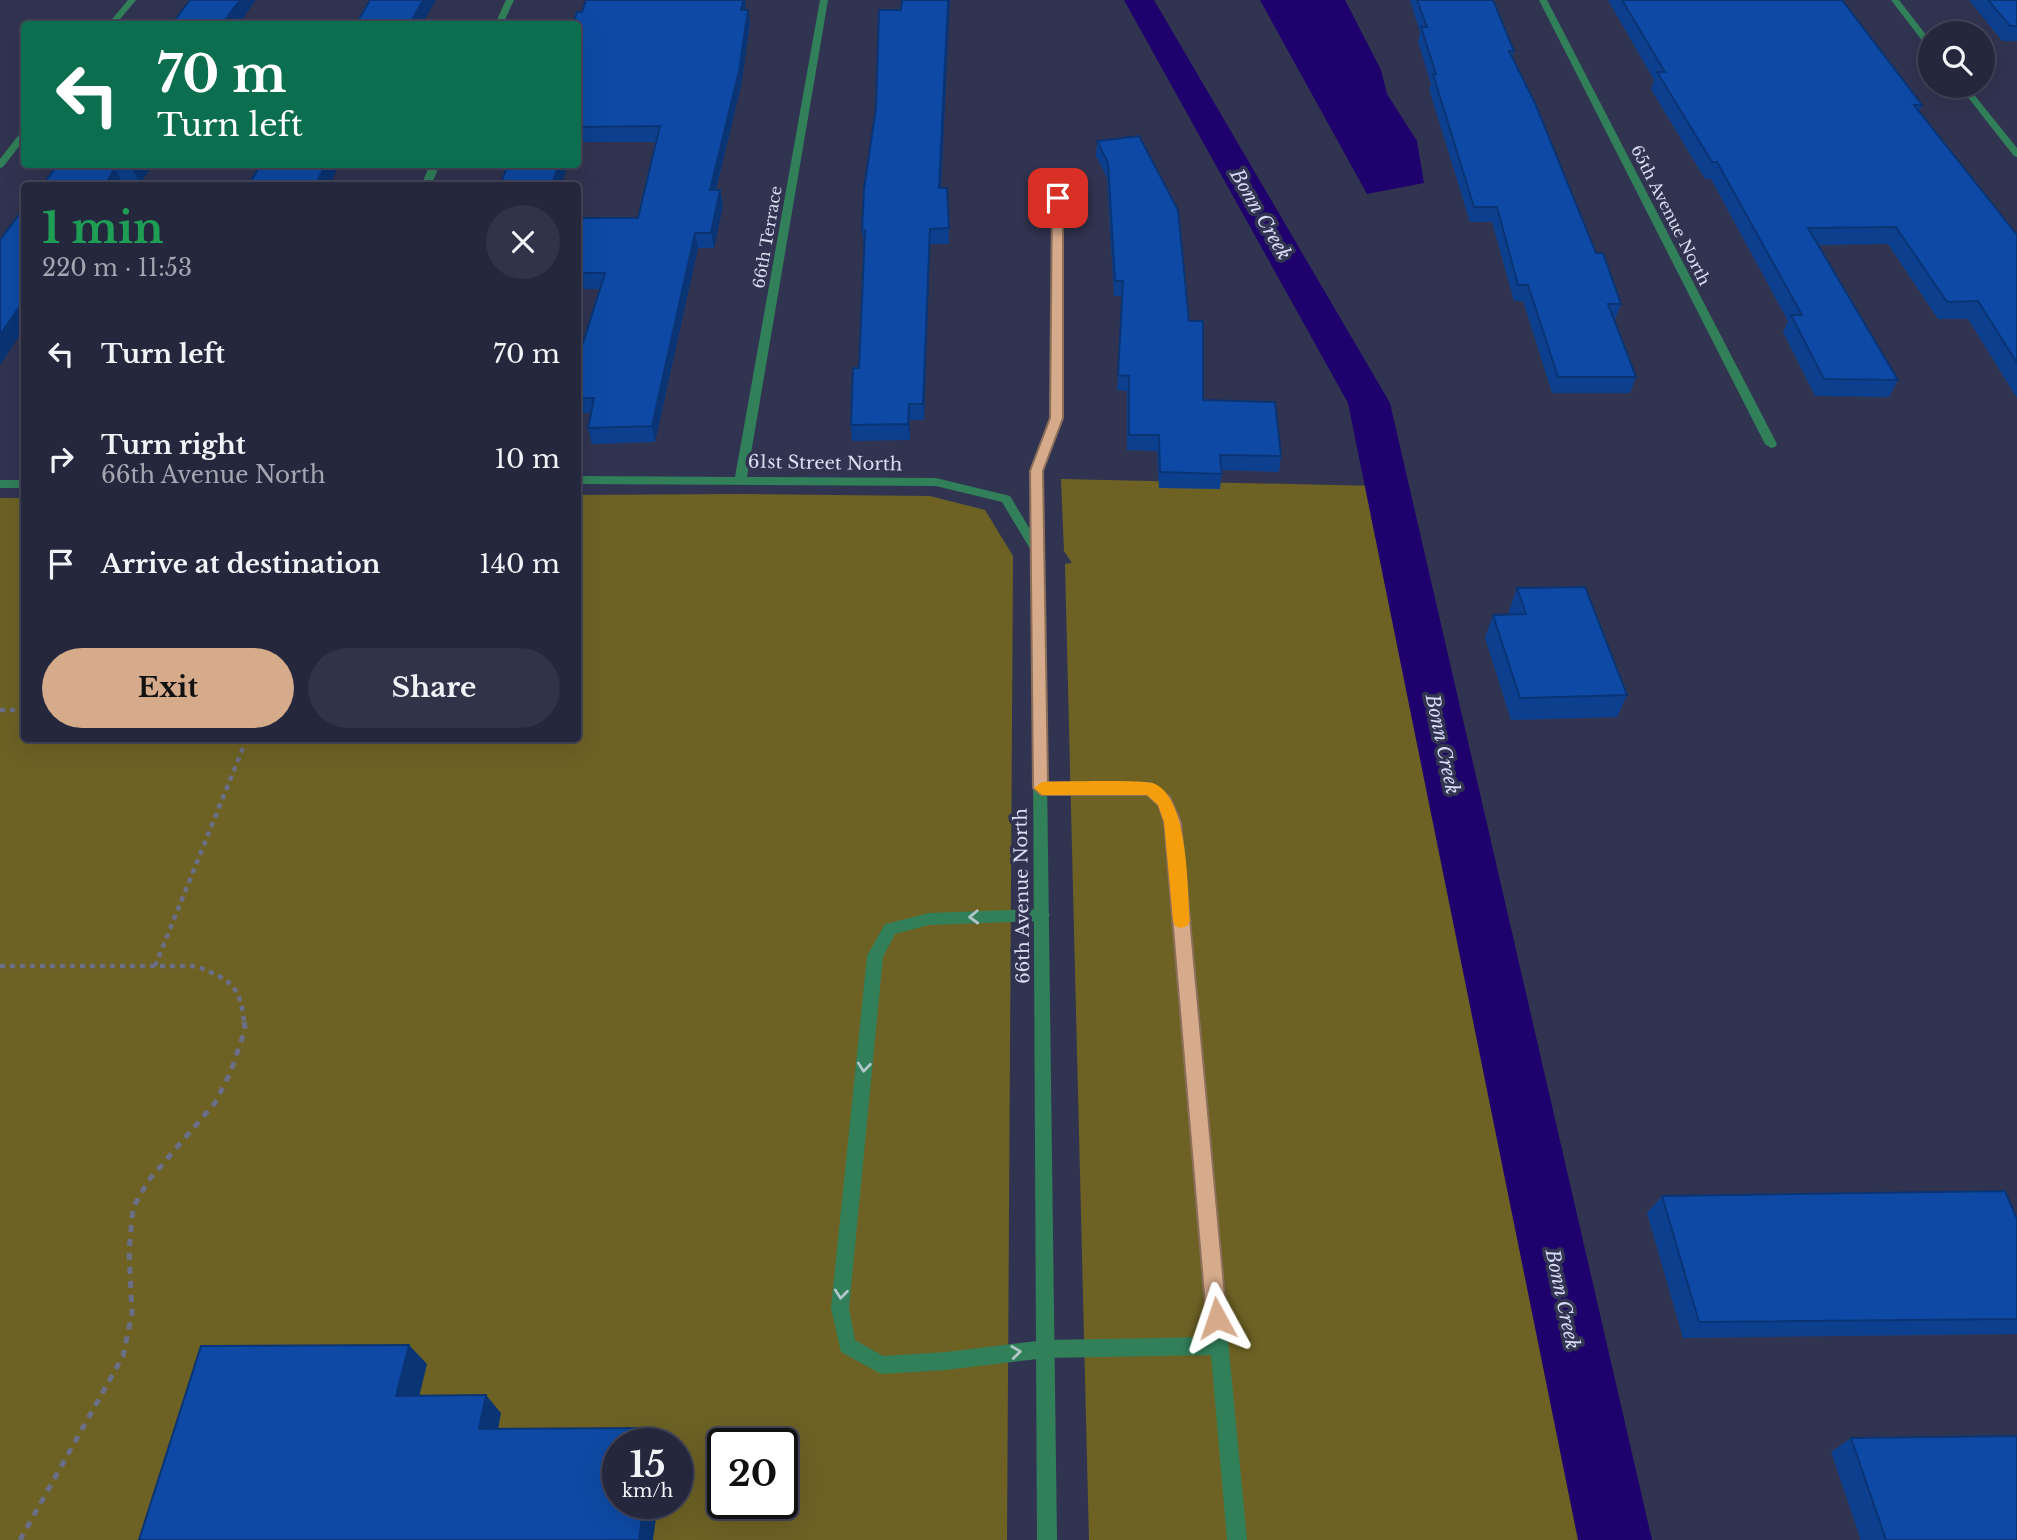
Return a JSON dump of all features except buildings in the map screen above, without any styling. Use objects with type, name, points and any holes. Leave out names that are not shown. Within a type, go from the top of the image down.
[{"type":"street","points":[[114,21],[132,0]]},
{"type":"street","points":[[500,21],[510,0]]},
{"type":"street","name":"66th Terrace","points":[[741,479],[824,0]]},
{"type":"street","name":"65th Avenue North","points":[[1543,0],[1771,444]]},
{"type":"street","points":[[1895,0],[1918,30]]},
{"type":"street","points":[[1973,98],[2017,154]]},
{"type":"street","points":[[0,165],[21,138]]},
{"type":"street","name":"66th Avenue North","points":[[1047,1540],[1037,471],[1057,418],[1058,170]]},
{"type":"street","name":"61st Street North","points":[[581,480],[936,482],[1006,499],[1039,554]]},
{"type":"street","points":[[0,484],[21,484]]},
{"type":"street","points":[[1041,788],[1151,789],[1165,802],[1172,822],[1237,1540]]},
{"type":"street","points":[[1042,915],[929,919],[890,929],[875,956],[840,1308],[847,1346],[881,1366],[946,1362],[1046,1349],[1219,1346]]},
{"type":"path","points":[[0,710],[21,710]]},
{"type":"path","points":[[155,966],[245,742]]},
{"type":"path","points":[[0,966],[196,967],[222,977],[242,996],[245,1029],[232,1071],[215,1103],[148,1181],[133,1208],[129,1251],[132,1313],[123,1356],[20,1540]]},
{"type":"shaded area","points":[[1260,0],[1345,0],[1381,70],[1387,94],[1417,141],[1424,183],[1367,194]]},
{"type":"shaded area","points":[[1061,479],[1378,486],[1600,1540],[1089,1540],[1065,564],[1072,563],[1064,551]]},
{"type":"shaded area","points":[[581,495],[930,496],[985,510],[1013,556],[1007,1540],[0,1540],[0,498],[21,498],[21,742],[581,742]]},
{"type":"waterway","name":"Bonn Creek","points":[[1139,0],[1369,403],[1615,1540]]},
{"type":"slow traffic","points":[[1042,788],[1151,789],[1165,802],[1172,822],[1181,921]]},
{"type":"route","points":[[1058,198],[1057,418],[1037,471],[1041,788],[1151,789],[1165,802],[1172,822],[1217,1318]]}]
